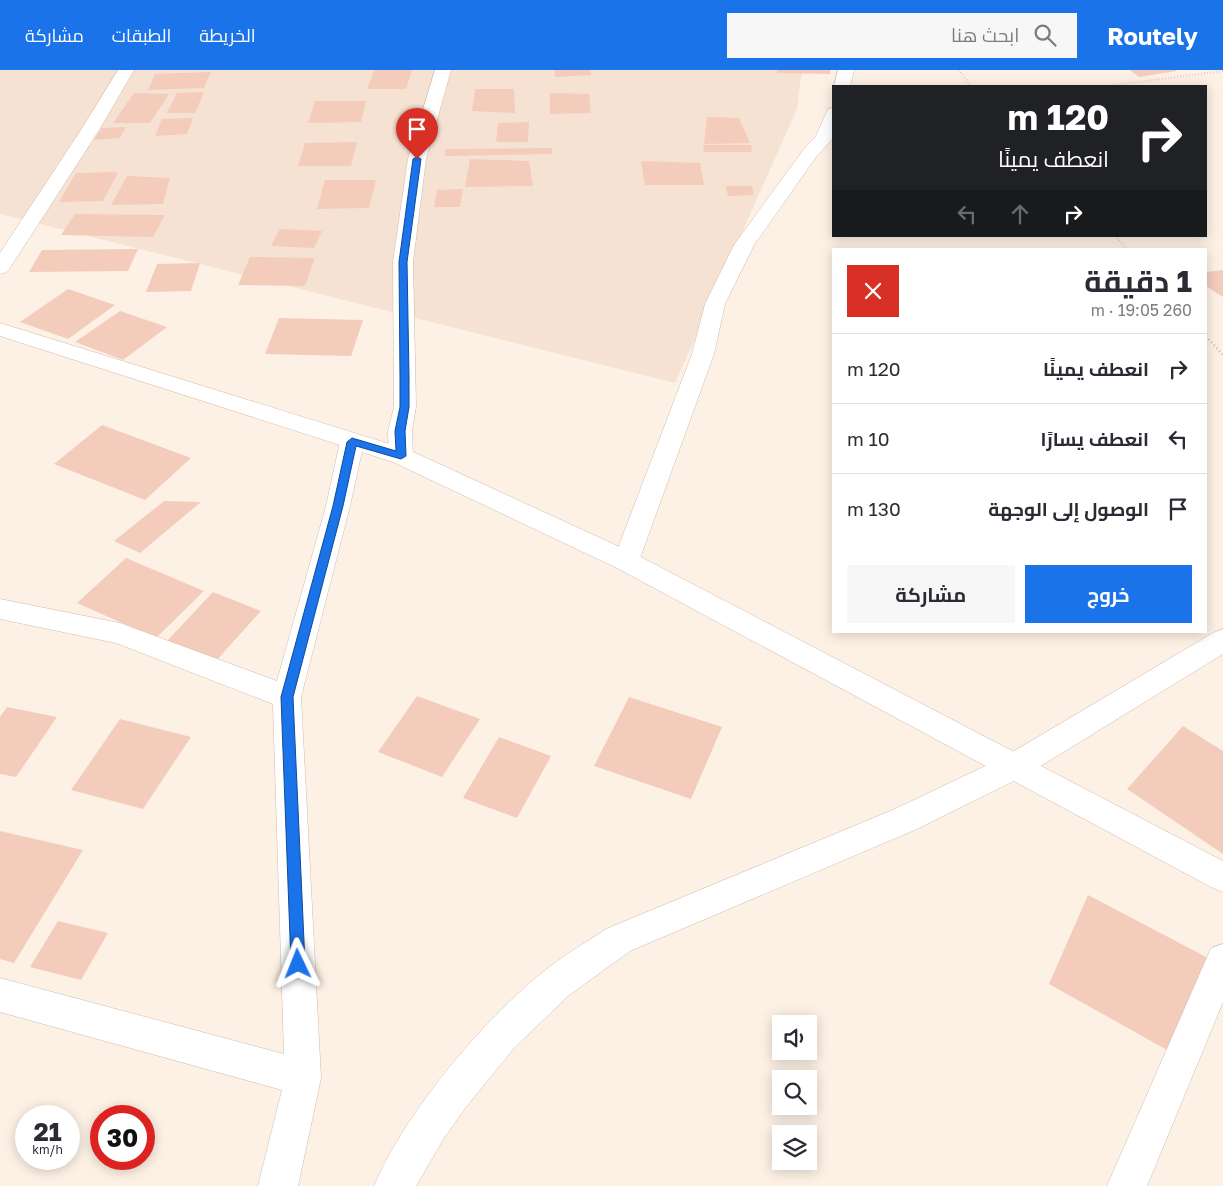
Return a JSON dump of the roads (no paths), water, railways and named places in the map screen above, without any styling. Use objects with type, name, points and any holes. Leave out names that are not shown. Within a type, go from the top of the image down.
[{"type":"street","points":[[0,268],[90,130],[126,70]]},
{"type":"street","points":[[401,456],[400,431],[404,407],[405,377],[403,262],[417,159],[443,70]]},
{"type":"street","points":[[842,85],[846,70]]},
{"type":"street","points":[[626,561],[703,354],[715,304],[731,269],[744,244],[810,152],[824,138],[832,118]]},
{"type":"street","points":[[0,329],[401,456],[626,561],[1016,766],[1223,878]]},
{"type":"street","points":[[278,1186],[303,1078],[287,697],[338,506],[352,442]]},
{"type":"street","points":[[0,609],[120,633],[287,697]]},
{"type":"street","points":[[394,1186],[443,1106],[490,1049],[536,1002],[582,963],[618,940],[906,819],[1016,766],[1223,640]]},
{"type":"street","points":[[1127,1186],[1223,960]]},
{"type":"street","points":[[0,995],[303,1078]]}]
